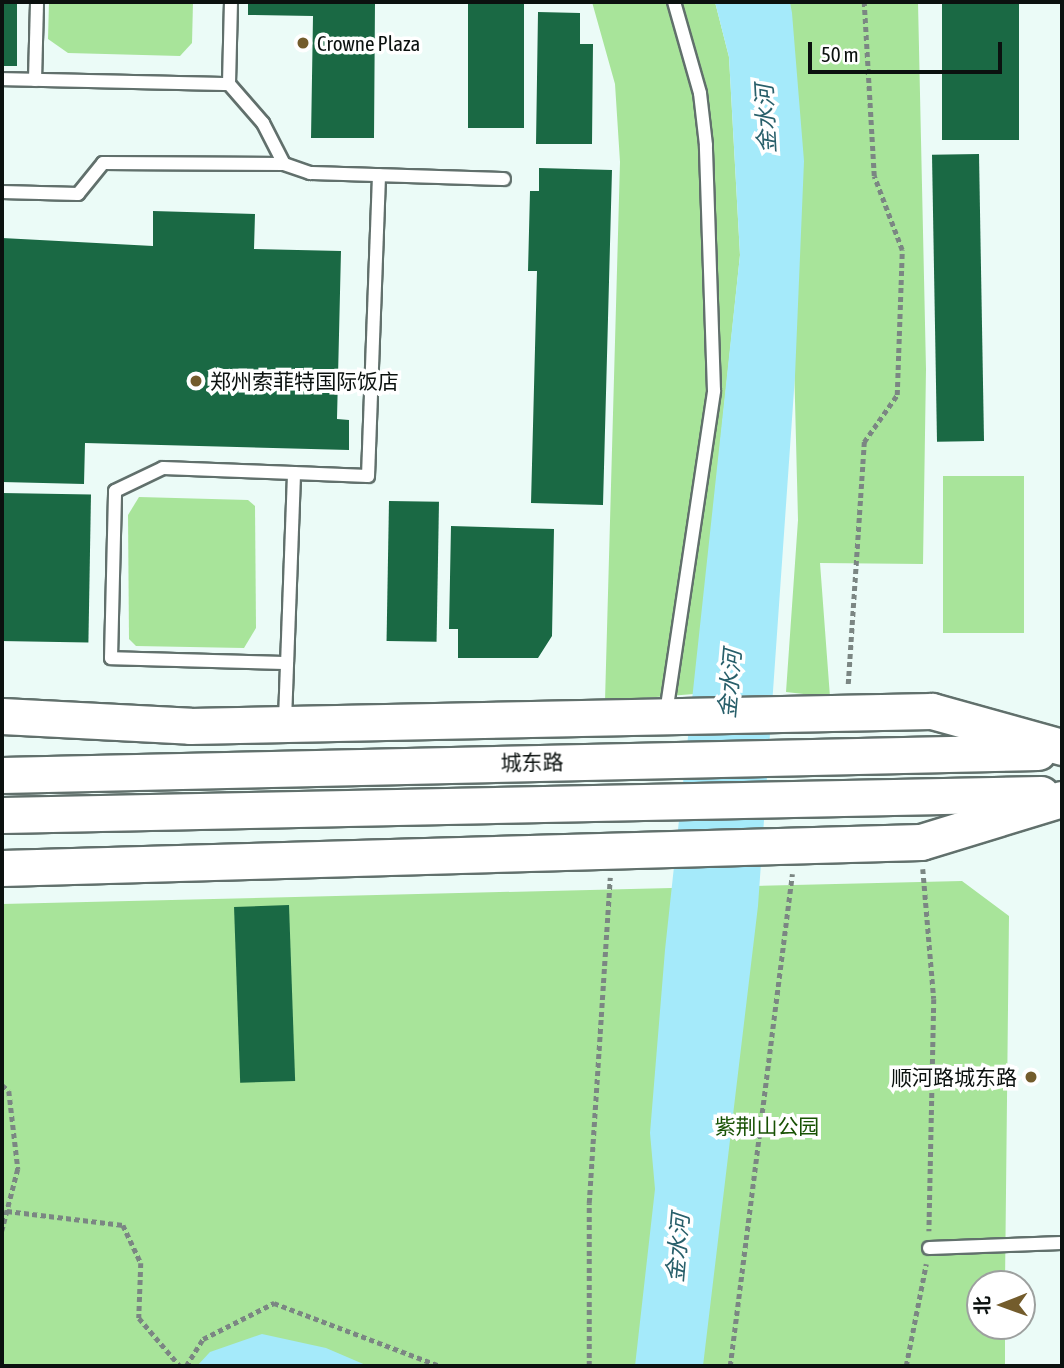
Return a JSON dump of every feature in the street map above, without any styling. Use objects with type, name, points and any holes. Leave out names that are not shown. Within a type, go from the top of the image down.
[{"type":"street","points":[[2,716],[285,724],[932,711],[1062,749]]},
{"type":"street","name":"城东路","points":[[2,775],[1062,749]]},
{"type":"street","name":"城东路","points":[[2,815],[1062,794]]},
{"type":"street","points":[[2,867],[921,842],[1062,799]]},
{"type":"lane","points":[[35,80],[37,2]]},
{"type":"lane","points":[[230,2],[229,84],[263,123],[284,164]]},
{"type":"lane","points":[[666,717],[714,391],[706,145],[700,93],[674,2]]},
{"type":"lane","points":[[2,79],[229,84]]},
{"type":"lane","points":[[2,192],[78,194],[103,163],[284,164],[310,173],[504,178]]},
{"type":"lane","points":[[287,663],[111,658],[115,491],[163,468],[368,476],[379,175]]},
{"type":"lane","points":[[285,724],[294,473]]},
{"type":"lane","points":[[929,1248],[1062,1243]]},
{"type":"path","points":[[846,713],[864,443],[897,395],[902,250],[874,176],[864,2]]},
{"type":"path","points":[[906,1366],[929,1248],[933,999],[921,842]]},
{"type":"path","points":[[730,1366],[795,845]]},
{"type":"path","points":[[589,1366],[589,1203],[612,850]]},
{"type":"path","points":[[2,1085],[9,1091],[18,1169],[2,1231]]},
{"type":"path","points":[[7,1211],[122,1225],[141,1263],[139,1318],[180,1366]]},
{"type":"path","points":[[186,1366],[203,1339],[274,1303],[440,1366]]},
{"type":"green space","points":[[49,2],[193,2],[192,43],[180,56],[68,53],[48,39]]},
{"type":"green space","points":[[592,2],[715,2],[729,57],[740,255],[694,694],[605,701],[620,162],[615,84]]},
{"type":"green space","points":[[785,2],[918,2],[926,369],[923,564],[820,563],[830,697],[786,692],[798,520]]},
{"type":"green space","points":[[943,476],[1024,476],[1024,633],[943,633]]},
{"type":"green space","points":[[139,497],[248,500],[255,506],[256,628],[244,648],[136,646],[129,639],[128,515]]},
{"type":"green space","name":"紫荆山公园","points":[[962,881],[1009,916],[1005,1270],[966,1270],[966,1340],[1005,1340],[1005,1366],[2,1366],[2,904]]},
{"type":"water","name":"金水河","points":[[715,2],[790,2],[804,161],[795,376],[758,906],[703,1366],[635,1366],[655,1189],[650,1133],[665,950],[740,255],[729,57]]},
{"type":"water","points":[[262,1334],[326,1348],[368,1366],[197,1366],[210,1352]]},
{"type":"building","points":[[2,2],[17,2],[17,66],[2,66]]},
{"type":"building","points":[[248,2],[375,2],[374,138],[311,138],[313,16],[248,15]]},
{"type":"building","points":[[468,2],[524,2],[524,128],[468,128]]},
{"type":"building","points":[[942,2],[1019,2],[1019,140],[942,140]]},
{"type":"building","points":[[538,12],[580,13],[580,44],[593,44],[592,144],[536,144]]},
{"type":"building","points":[[979,154],[984,441],[937,442],[932,155]]},
{"type":"building","points":[[539,168],[612,170],[603,505],[531,503],[537,271],[528,271],[530,191],[539,191]]},
{"type":"building","points":[[153,211],[255,214],[254,249],[341,251],[337,419],[349,420],[349,450],[85,443],[84,484],[2,482],[2,238],[153,246]]},
{"type":"building","points":[[2,493],[91,495],[88,643],[2,641]]},
{"type":"building","points":[[389,501],[439,502],[437,642],[387,641]]},
{"type":"building","points":[[451,526],[554,529],[552,636],[538,658],[458,658],[458,629],[449,629]]},
{"type":"building","points":[[289,905],[295,1081],[240,1083],[234,907]]},
{"type":"place","name":"Crowne Plaza","points":[[303,43]]},
{"type":"place","name":"郑州索菲特国际饭店","points":[[196,381]]},
{"type":"place","name":"顺河路城东路","points":[[1031,1077]]}]
